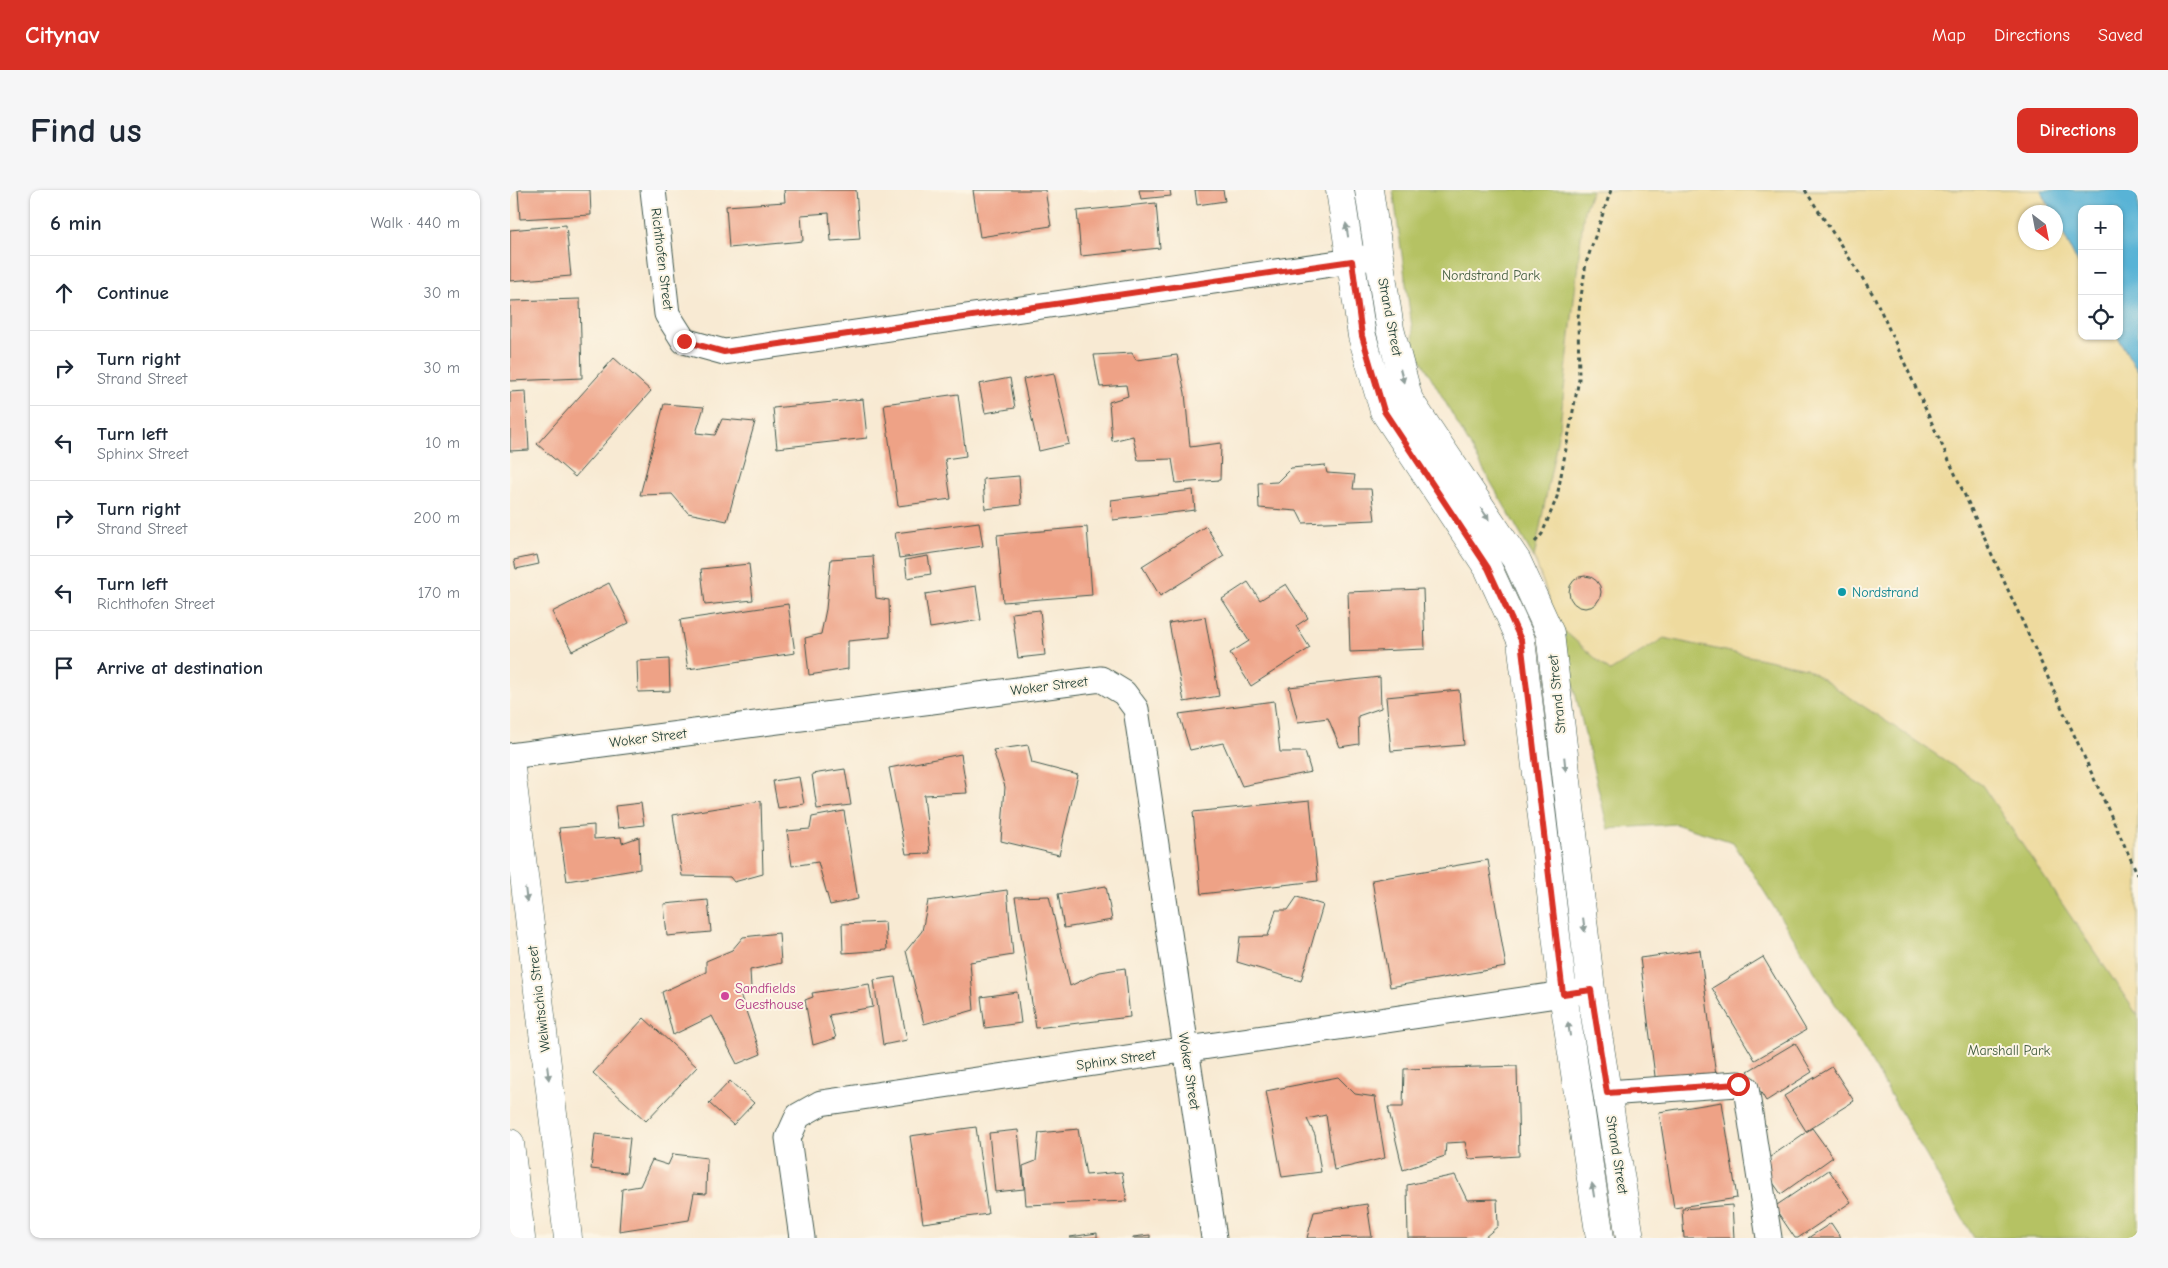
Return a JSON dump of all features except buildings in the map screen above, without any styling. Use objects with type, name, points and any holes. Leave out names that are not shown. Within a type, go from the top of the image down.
[{"type":"street","name":"Richthofen Street","points":[[653,190],[667,314],[684,341],[724,352],[1352,261],[1380,255]]},
{"type":"street","name":"Strand Street","points":[[1340,190],[1362,336],[1384,411],[1488,568],[1521,640],[1563,994],[1600,1238]]},
{"type":"street","name":"Strand Street","points":[[1369,190],[1390,329],[1409,400],[1517,561],[1550,633],[1591,990],[1630,1238]]},
{"type":"street","name":"Woker Street","points":[[510,758],[1101,679],[1124,693],[1136,709],[1214,1238]]},
{"type":"street","name":"Welwitschia Street","points":[[510,758],[568,1238]]},
{"type":"street","name":"Sphinx Street","points":[[802,1238],[788,1138],[798,1116],[821,1103],[1591,990]]},
{"type":"street","points":[[1607,1093],[1738,1084],[1746,1088],[1769,1238]]},
{"type":"street","points":[[510,1144],[521,1238]]},
{"type":"path","points":[[1517,561],[1542,534],[1557,497],[1579,379],[1578,317],[1586,263],[1611,190]]},
{"type":"path","points":[[1805,190],[1874,296],[2138,875]]},
{"type":"green space","name":"Nordstrand Park","points":[[1393,190],[1592,190],[1584,211],[1560,426],[1534,558],[1415,349]]},
{"type":"green space","name":"Marshall Park","points":[[1559,626],[1610,671],[1664,638],[1806,668],[1982,785],[2138,1016],[2138,1238],[1974,1238],[1868,1056],[1733,842],[1675,824],[1608,829]]},
{"type":"sand","name":"Nordstrand","points":[[1592,190],[2041,190],[2048,205],[2018,205],[2018,250],[2063,250],[2063,233],[2078,263],[2078,340],[2119,340],[2138,372],[2138,1016],[1982,785],[1806,668],[1664,638],[1610,671],[1559,626],[1534,558],[1560,426],[1584,211]]},
{"type":"water","points":[[2041,190],[2138,190],[2138,372],[2119,340],[2123,340],[2123,205],[2078,205],[2078,263],[2063,233],[2063,205],[2048,205]]},
{"type":"place","name":"Nordstrand","points":[[1842,592]]},
{"type":"place","name":"Sandfields Guesthouse","points":[[725,996]]},
{"type":"route","points":[[684,341],[724,352],[1352,261],[1362,336],[1384,411],[1488,568],[1521,640],[1542,804],[1563,994],[1591,990],[1607,1093],[1738,1084]]}]
